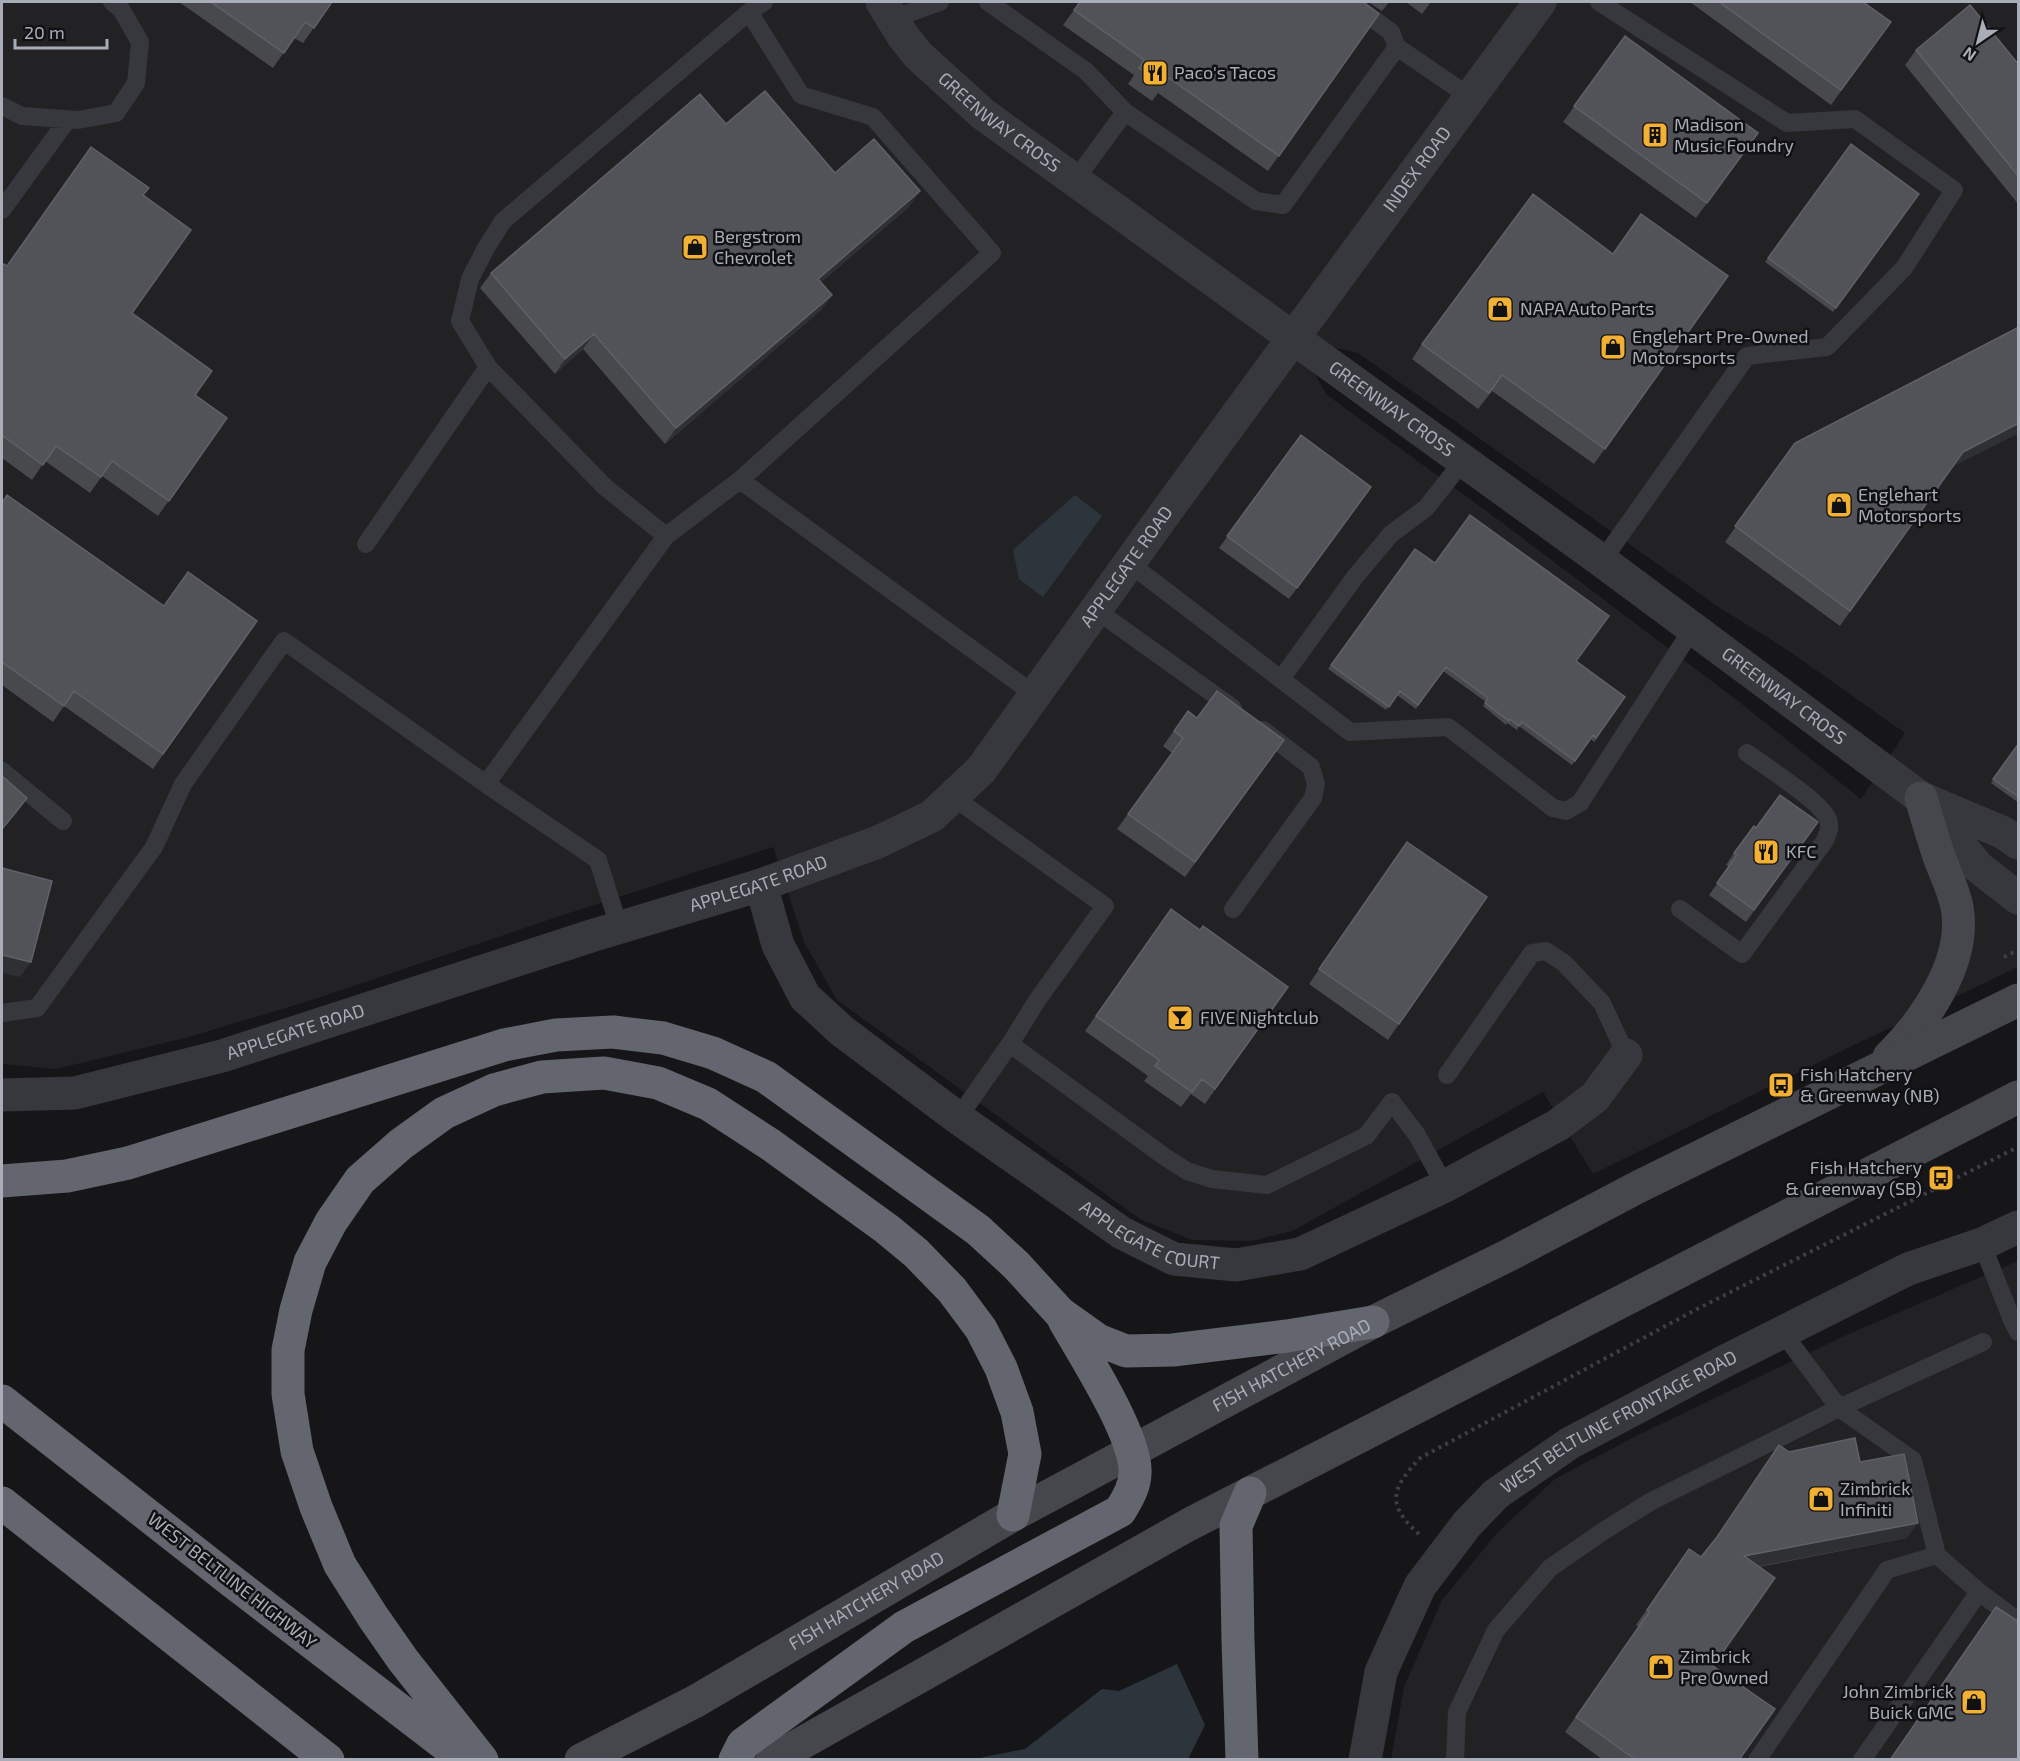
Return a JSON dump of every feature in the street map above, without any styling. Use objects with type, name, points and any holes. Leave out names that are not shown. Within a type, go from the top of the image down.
[{"type":"highway","points":[[2,1181],[67,1176],[128,1163],[504,1046],[556,1035],[613,1032],[663,1038],[713,1053],[766,1077],[978,1230],[1016,1265],[1060,1313],[1098,1340],[1126,1351],[1173,1350],[1287,1336],[1373,1322]]},
{"type":"highway","points":[[482,1760],[403,1660],[340,1565],[316,1507],[297,1451],[288,1394],[288,1350],[296,1310],[310,1262],[331,1222],[360,1180],[400,1144],[444,1113],[494,1090],[543,1077],[603,1073],[658,1083],[708,1104],[771,1145],[887,1229],[916,1253],[952,1290],[981,1329],[1001,1368],[1017,1412],[1025,1454],[1013,1515]]},
{"type":"highway","points":[[735,1760],[742,1744],[904,1627],[1120,1511],[1131,1493],[1135,1471],[1132,1450],[1114,1411],[1060,1313]]},
{"type":"highway","name":"WEST BELTLINE HIGHWAY","points":[[2,1401],[465,1760]]},
{"type":"highway","points":[[1242,1760],[1236,1526],[1250,1492]]},
{"type":"highway","points":[[2,1503],[328,1760]]},
{"type":"main road","points":[[1864,1076],[1887,1059],[1919,1025],[1944,981],[1955,950],[1959,928],[1957,907],[1921,798]]},
{"type":"main road","name":"FISH HATCHERY ROAD","points":[[581,1760],[727,1683],[1013,1515],[1373,1322],[1507,1256],[1638,1187],[2019,1000]]},
{"type":"main road","points":[[772,1760],[1250,1492],[2019,1097]]},
{"type":"street","name":"INDEX ROAD","points":[[1294,338],[1540,2]]},
{"type":"street","name":"GREENWAY CROSS","points":[[887,10],[918,55],[983,114],[1602,561],[1921,798],[1978,867],[2019,898]]},
{"type":"street","name":"APPLEGATE ROAD","points":[[2,1095],[75,1092],[222,1056],[619,927],[761,885],[878,842],[932,816],[981,770],[1294,338]]},
{"type":"street","name":"GREENWAY CROSS","points":[[1921,798],[2004,833],[2019,843]]},
{"type":"street","name":"APPLEGATE COURT","points":[[761,885],[778,945],[806,997],[842,1031],[958,1118],[1122,1233],[1174,1259],[1236,1265],[1300,1254],[1445,1186],[1558,1125],[1594,1097],[1626,1055]]},
{"type":"street","name":"WEST BELTLINE FRONTAGE ROAD","points":[[1365,1760],[1381,1672],[1420,1586],[1467,1524],[1496,1494],[1570,1443],[1727,1360],[1783,1334],[1908,1269],[1982,1244],[2019,1227]]},
{"type":"lane","points":[[2,106],[22,116],[78,120],[116,113],[136,83],[140,42],[121,9],[112,2]]},
{"type":"lane","points":[[887,10],[940,2]]},
{"type":"lane","points":[[988,2],[1086,71],[1125,112],[1256,201],[1283,205],[1396,47]]},
{"type":"lane","points":[[1350,2],[1391,32],[1396,47],[1470,97]]},
{"type":"lane","points":[[1599,2],[1787,123],[1855,119],[1954,190],[1904,268],[1827,347],[1747,356],[1602,561]]},
{"type":"lane","points":[[486,784],[666,536],[740,480],[992,253],[873,117],[801,95],[757,7],[503,221],[470,279],[460,321],[488,368],[605,487],[666,536]]},
{"type":"lane","points":[[1075,180],[1125,112]]},
{"type":"lane","points":[[2,210],[68,119]]},
{"type":"lane","points":[[366,544],[488,368]]},
{"type":"lane","points":[[1281,679],[1355,577],[1391,534],[1426,508],[1463,461]]},
{"type":"lane","points":[[740,480],[1035,695]]},
{"type":"lane","points":[[1129,563],[1350,732],[1448,727],[1553,808],[1566,811],[1580,803],[1693,628]]},
{"type":"lane","points":[[1096,610],[1289,748],[1311,767],[1316,784],[1313,798],[1233,909]]},
{"type":"lane","points":[[2,1013],[37,1008],[154,846],[183,784],[284,641],[598,860],[619,927]]},
{"type":"lane","points":[[1680,909],[1742,954],[1824,842],[1830,829],[1827,819],[1814,803],[1748,753]]},
{"type":"lane","points":[[2,771],[63,821]]},
{"type":"lane","points":[[953,797],[1105,906],[1038,999],[1010,1044],[958,1118]]},
{"type":"lane","points":[[1447,1075],[1532,952],[1546,951],[1564,963],[1602,1003],[1626,1055]]},
{"type":"lane","points":[[1010,1044],[1187,1171],[1212,1179],[1267,1185],[1366,1136],[1392,1102],[1417,1135],[1445,1186]]},
{"type":"lane","points":[[1982,1244],[2016,1323]]},
{"type":"lane","points":[[1783,1334],[1839,1408],[1913,1460],[1937,1555],[1979,1592],[2019,1621]]},
{"type":"lane","points":[[1455,1760],[1457,1712],[1496,1630],[1550,1568],[1650,1502],[1839,1408],[1983,1342]]},
{"type":"lane","points":[[1757,1760],[1887,1570],[1937,1555]]},
{"type":"lane","points":[[1862,1760],[1979,1592]]},
{"type":"path","points":[[2004,957],[2019,950]]},
{"type":"path","points":[[1425,1539],[1414,1530],[1396,1504],[1401,1478],[1420,1458],[1699,1308],[2019,1147]]},
{"type":"shaded area","points":[[2,2],[2018,2],[2018,967],[1593,1174],[1543,1092],[1292,1231],[1252,1241],[1192,1240],[1140,1219],[837,1000],[804,942],[773,847],[312,1000],[189,1037],[56,1069],[2,1064]],"holes":[[[1294,338],[1358,353],[1720,608],[1786,649],[1905,733],[1861,799],[1738,701],[1504,524],[1327,395]]]},
{"type":"shaded area","points":[[1075,495],[1102,516],[1043,597],[1019,579],[1013,550]]},
{"type":"shaded area","points":[[2018,1261],[2018,1759],[1391,1760],[1404,1687],[1442,1600],[1497,1533],[1555,1479],[1634,1437],[1844,1336]]},
{"type":"shaded area","points":[[1177,1664],[1205,1725],[1188,1759],[980,1759],[1025,1749],[1102,1689],[1119,1691]]},
{"type":"building","points":[[211,2],[332,2],[314,28],[305,22],[284,53]]},
{"type":"building","points":[[1080,2],[1363,2],[1379,14],[1279,156],[1169,78],[1163,85],[1139,68],[1144,60],[1074,10]]},
{"type":"building","points":[[1719,2],[1863,2],[1891,22],[1841,90]]},
{"type":"building","points":[[1970,5],[2019,65],[2019,177],[1916,50]]},
{"type":"building","name":"Madison Music Foundry","points":[[1625,36],[1758,133],[1707,203],[1574,106]]},
{"type":"building","name":"Bergstrom Chevrolet","points":[[765,91],[835,173],[874,139],[920,191],[818,279],[832,295],[676,428],[594,334],[565,359],[491,273],[700,94],[726,124]]},
{"type":"building","points":[[1851,144],[1919,194],[1836,308],[1768,258]]},
{"type":"building","points":[[91,147],[149,188],[143,195],[191,230],[132,313],[212,371],[195,395],[227,418],[169,501],[112,461],[101,477],[56,446],[43,465],[2,435],[2,266],[4,264],[7,266]]},
{"type":"building","points":[[1533,194],[1613,254],[1641,214],[1728,276],[1605,449],[1502,375],[1489,393],[1422,344]]},
{"type":"building","name":"Englehart Motorsports","points":[[2019,327],[2019,423],[1963,452],[1850,611],[1735,526],[1795,443]]},
{"type":"building","points":[[1301,435],[1371,487],[1297,588],[1227,536]]},
{"type":"building","points":[[7,495],[164,606],[188,572],[257,621],[163,754],[74,691],[64,706],[2,662],[2,503]]},
{"type":"building","points":[[1470,515],[1609,616],[1576,661],[1625,697],[1596,738],[1593,735],[1575,761],[1522,722],[1519,726],[1510,719],[1509,721],[1485,703],[1488,698],[1446,667],[1418,705],[1400,691],[1389,707],[1331,665],[1415,549],[1435,563]]},
{"type":"building","points":[[1217,691],[1284,740],[1195,862],[1128,814],[1183,738],[1174,731],[1188,711],[1197,718]]},
{"type":"building","points":[[2019,743],[2019,797],[1993,779]]},
{"type":"building","points":[[2,776],[27,798],[2,829]]},
{"type":"building","name":"KFC","points":[[1780,795],[1818,822],[1754,910],[1717,883],[1737,855],[1734,853]]},
{"type":"building","points":[[1407,842],[1487,897],[1399,1024],[1319,969]]},
{"type":"building","points":[[2,868],[52,881],[31,962],[2,955]]},
{"type":"building","name":"FIVE Nightclub","points":[[1171,909],[1200,930],[1203,926],[1288,987],[1215,1089],[1202,1079],[1192,1092],[1155,1066],[1159,1060],[1096,1016]]},
{"type":"building","points":[[1855,1438],[1860,1462],[1904,1454],[1918,1523],[1744,1556],[1775,1578],[1713,1666],[1775,1709],[1739,1760],[1636,1760],[1576,1717],[1649,1612],[1647,1610],[1689,1549],[1701,1557],[1779,1445],[1789,1452]]},
{"type":"building","name":"John Zimbrick Buick GMC","points":[[1996,1607],[2019,1622],[2019,1760],[1890,1760]]},
{"type":"place","name":"Paco's Tacos","points":[[1155,73]]},
{"type":"place","name":"Madison Music Foundry","points":[[1655,135]]},
{"type":"place","name":"Bergstrom Chevrolet","points":[[695,247]]},
{"type":"place","name":"NAPA Auto Parts","points":[[1500,309]]},
{"type":"place","name":"Englehart Pre-Owned Motorsports","points":[[1613,347]]},
{"type":"place","name":"Englehart Motorsports","points":[[1839,505]]},
{"type":"place","name":"KFC","points":[[1766,852]]},
{"type":"place","name":"FIVE Nightclub","points":[[1180,1018]]},
{"type":"place","name":"Fish Hatchery & Greenway (NB)","points":[[1781,1085]]},
{"type":"place","name":"Fish Hatchery & Greenway (SB)","points":[[1941,1178]]},
{"type":"place","name":"Zimbrick Infiniti","points":[[1821,1499]]},
{"type":"place","name":"Zimbrick Pre Owned","points":[[1661,1667]]},
{"type":"place","name":"John Zimbrick Buick GMC","points":[[1974,1702]]}]
